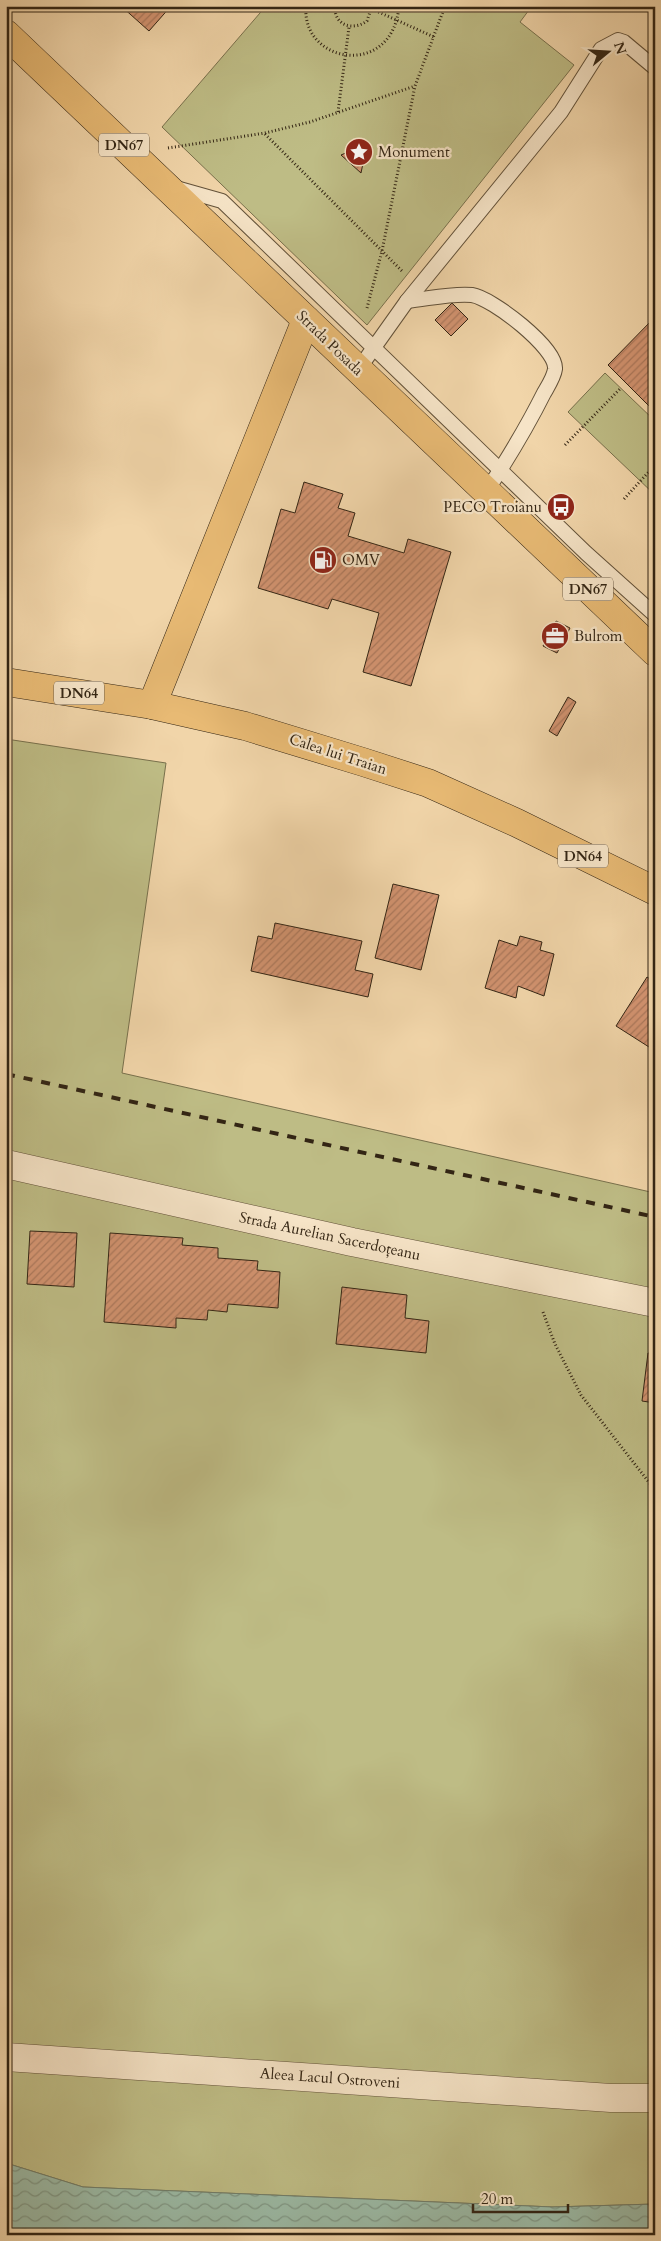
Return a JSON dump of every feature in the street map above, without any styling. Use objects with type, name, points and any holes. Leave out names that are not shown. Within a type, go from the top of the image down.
[{"type":"main road","name":"Strada Posada","points":[[6,34],[133,153],[306,320],[366,359],[493,481],[655,652]]},
{"type":"main road","points":[[152,705],[306,320]]},
{"type":"main road","name":"Calea lui Traian","points":[[6,682],[152,705],[282,736],[428,783],[517,823],[653,892]]},
{"type":"street","name":"Strada Aurelian Sacerdoțeanu","points":[[6,1164],[343,1240],[655,1303]]},
{"type":"street","name":"Aleea Lacul Ostroveni","points":[[6,2057],[611,2098],[655,2098]]},
{"type":"lane","points":[[167,186],[222,201],[366,359],[407,301],[561,112],[600,49],[618,40],[624,42],[655,68]]},
{"type":"lane","points":[[407,301],[465,295],[482,298],[516,321],[551,356],[555,367],[554,374],[534,413],[493,481],[655,615]]},
{"type":"path","points":[[306,6],[309,27],[318,41],[331,51],[346,56],[360,55],[373,51],[385,43],[394,33],[398,20],[399,6]]},
{"type":"path","points":[[334,6],[339,20],[349,27],[362,25],[367,21],[372,8],[434,37]]},
{"type":"path","points":[[366,313],[382,251],[415,86],[445,6]]},
{"type":"path","points":[[338,112],[349,27]]},
{"type":"path","points":[[133,153],[265,133],[310,122],[415,86]]},
{"type":"path","points":[[265,133],[418,288]]},
{"type":"path","points":[[565,445],[620,389]]},
{"type":"path","points":[[624,500],[655,466]]},
{"type":"path","points":[[528,1276],[555,1344],[581,1394],[655,1490]]},
{"type":"shaded area","points":[[266,6],[532,6],[520,22],[574,65],[367,325],[162,127]]},
{"type":"shaded area","points":[[605,373],[655,421],[655,495],[568,412]]},
{"type":"shaded area","points":[[6,739],[166,763],[122,1073],[655,1193],[655,2204],[553,2207],[83,2187],[6,2163]]},
{"type":"water","points":[[6,2163],[83,2187],[553,2207],[655,2204],[655,2235],[6,2235]]},
{"type":"building","points":[[121,6],[171,6],[149,31]]},
{"type":"building","points":[[367,144],[361,173],[341,155]]},
{"type":"building","points":[[452,303],[468,319],[451,336],[435,320]]},
{"type":"building","points":[[655,317],[655,412],[608,365]]},
{"type":"building","points":[[304,482],[343,494],[338,508],[355,513],[348,536],[404,553],[408,539],[451,552],[411,686],[363,672],[379,613],[332,599],[328,609],[258,588],[281,509],[295,513]]},
{"type":"building","points":[[556,621],[570,628],[557,653],[543,646]]},
{"type":"building","points":[[568,697],[576,702],[557,736],[549,731]]},
{"type":"building","points":[[393,884],[439,895],[421,970],[375,958]]},
{"type":"building","points":[[275,923],[362,941],[355,970],[373,974],[368,997],[251,971],[258,936],[272,939]]},
{"type":"building","points":[[520,936],[542,942],[540,950],[554,954],[544,996],[518,986],[516,998],[485,988],[499,940],[517,946]]},
{"type":"building","points":[[647,977],[655,982],[655,1037],[649,1047],[616,1026]]},
{"type":"building","points":[[30,1231],[77,1233],[74,1287],[27,1284]]},
{"type":"building","points":[[110,1233],[183,1238],[182,1245],[218,1248],[218,1258],[258,1261],[257,1270],[280,1272],[278,1308],[228,1304],[227,1312],[208,1310],[207,1320],[176,1318],[176,1328],[104,1322]]},
{"type":"building","points":[[342,1287],[407,1295],[405,1318],[429,1321],[426,1353],[336,1344]]},
{"type":"building","points":[[648,1353],[655,1354],[655,1403],[642,1401]]},
{"type":"railway","points":[[6,1074],[655,1217]]},
{"type":"place","name":"Monument","points":[[359,152]]},
{"type":"place","name":"PECO Troianu","points":[[561,507]]},
{"type":"place","name":"OMV","points":[[323,560]]},
{"type":"place","name":"Bulrom","points":[[555,636]]}]
